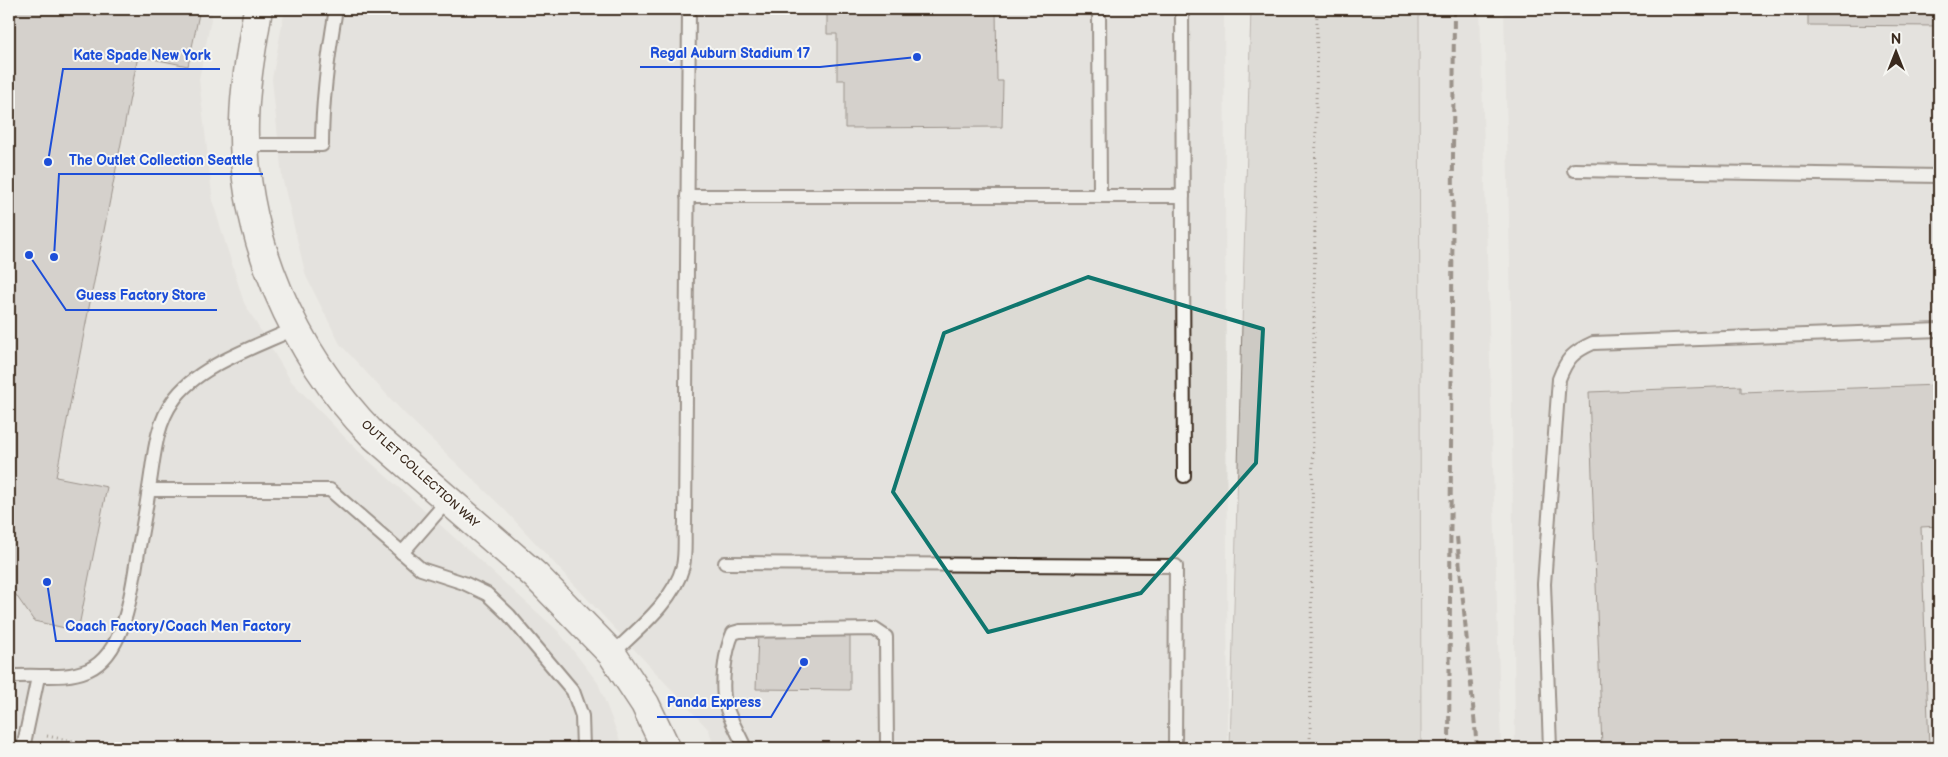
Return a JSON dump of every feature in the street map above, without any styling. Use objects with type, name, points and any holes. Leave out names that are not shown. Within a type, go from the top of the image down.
[{"type":"street","name":"OUTLET COLLECTION WAY","points":[[258,9],[247,81],[245,145],[248,180],[254,216],[269,269],[280,297],[312,358],[351,413],[373,435],[536,576],[612,654],[644,704],[666,748]]},
{"type":"lane","points":[[245,145],[322,145],[322,107],[326,63],[336,9]]},
{"type":"lane","points":[[612,654],[655,613],[670,593],[683,566],[685,523],[688,9]]},
{"type":"lane","points":[[1099,9],[1100,196]]},
{"type":"lane","points":[[1182,9],[1184,476]]},
{"type":"lane","points":[[1574,170],[1939,176]]},
{"type":"lane","points":[[687,196],[1183,196]]},
{"type":"lane","points":[[9,677],[22,675],[38,677],[64,676],[87,670],[104,658],[113,645],[126,613],[154,454],[164,415],[181,390],[199,375],[296,328]]},
{"type":"lane","points":[[1550,748],[1544,584],[1559,379],[1566,362],[1578,350],[1593,342],[1939,330]]},
{"type":"lane","points":[[149,490],[330,490],[421,569],[464,583],[487,594],[509,615],[573,691],[582,716],[583,748]]},
{"type":"lane","points":[[402,553],[448,500]]},
{"type":"lane","points":[[725,562],[1176,566],[1176,748]]},
{"type":"lane","points":[[745,748],[726,706],[723,693],[728,645],[733,633],[740,631],[874,629],[886,638],[888,743]]},
{"type":"lane","points":[[23,748],[38,677]]},
{"type":"path","points":[[1310,748],[1317,9]]},
{"type":"path","points":[[41,735],[88,744]]},
{"type":"highlighted area","points":[[1088,277],[1263,329],[1256,463],[1141,593],[988,632],[893,492],[944,333]]},
{"type":"shaded area","points":[[9,9],[213,9],[199,79],[213,203],[244,303],[291,381],[357,450],[558,631],[598,683],[623,748],[9,748]]},
{"type":"shaded area","points":[[285,9],[1224,9],[1228,748],[714,748],[709,730],[504,509],[403,412],[340,344],[306,276],[282,177],[272,79]]},
{"type":"shaded area","points":[[1251,9],[1419,9],[1421,748],[1230,748]]},
{"type":"shaded area","points":[[1417,9],[1480,9],[1501,748],[1421,748]]},
{"type":"shaded area","points":[[1504,9],[1939,9],[1939,748],[1515,748],[1511,305]]},
{"type":"building","points":[[9,9],[200,9],[188,66],[138,56],[56,477],[107,487],[78,631],[34,621],[9,585]]},
{"type":"building","points":[[827,9],[996,9],[997,81],[1003,81],[1002,127],[845,128],[845,80],[837,80],[837,34],[827,34]]},
{"type":"building","points":[[1808,9],[1939,9],[1939,26],[1808,25]]},
{"type":"building","points":[[1939,385],[1939,526],[1921,527],[1929,748],[1602,748],[1589,392],[1741,386],[1741,392]]},
{"type":"building","points":[[758,634],[850,635],[850,690],[756,689]]},
{"type":"railway","points":[[1449,748],[1454,9]]},
{"type":"railway","points":[[1457,537],[1477,748]]},
{"type":"place","name":"Regal Auburn Stadium 17","points":[[917,57]]},
{"type":"place","name":"Kate Spade New York","points":[[48,162]]},
{"type":"place","name":"Guess Factory Store","points":[[29,255]]},
{"type":"place","name":"The Outlet Collection Seattle","points":[[54,257]]},
{"type":"place","name":"Coach Factory/Coach Men Factory","points":[[47,582]]},
{"type":"place","name":"Panda Express","points":[[804,662]]}]
